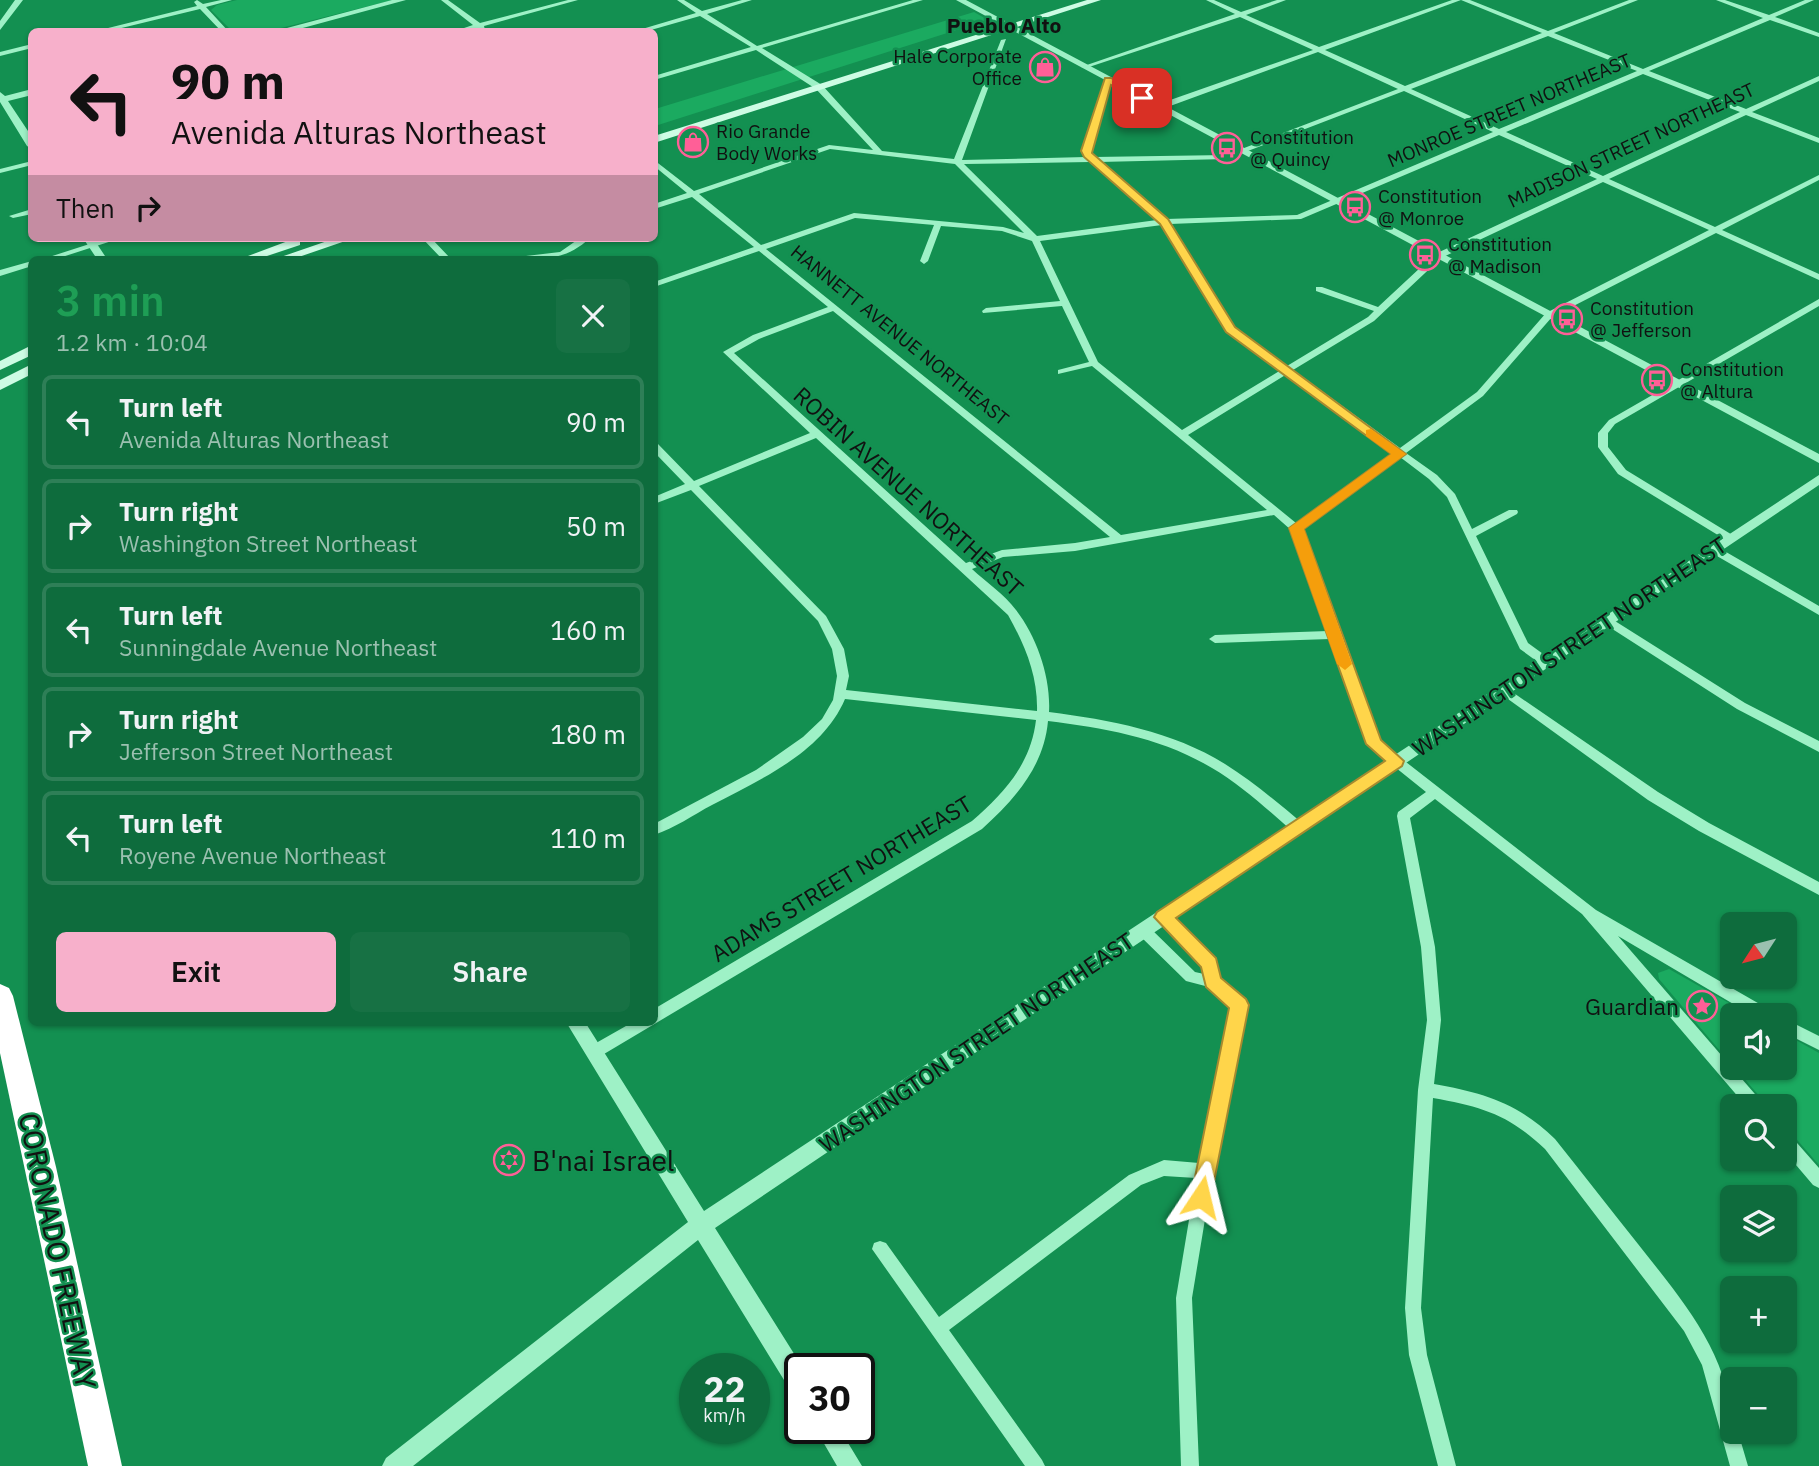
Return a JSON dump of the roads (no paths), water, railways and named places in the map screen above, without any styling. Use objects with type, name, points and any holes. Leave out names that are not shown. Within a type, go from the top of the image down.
[{"type":"highway","name":"CORONADO FREEWAY","points":[[0,996],[41,1167],[105,1466]]},
{"type":"main road","points":[[658,139],[819,88],[1069,0]]},
{"type":"main road","points":[[658,127],[808,81],[1096,0]]},
{"type":"main road","points":[[255,256],[297,242]]},
{"type":"main road","points":[[291,256],[335,242]]},
{"type":"main road","points":[[0,366],[28,351]]},
{"type":"main road","points":[[0,386],[28,370]]},
{"type":"street","points":[[0,27],[19,0]]},
{"type":"street","points":[[195,0],[222,28]]},
{"type":"street","points":[[111,28],[229,0]]},
{"type":"street","points":[[292,28],[402,0]]},
{"type":"street","points":[[444,0],[481,28]]},
{"type":"street","points":[[470,28],[575,0]]},
{"type":"street","points":[[680,0],[819,88],[879,152]]},
{"type":"street","points":[[649,28],[748,0]]},
{"type":"street","points":[[658,77],[920,0]]},
{"type":"street","points":[[961,0],[1819,459]]},
{"type":"street","points":[[1209,0],[1819,277]]},
{"type":"street","points":[[1084,67],[1283,0]]},
{"type":"street","points":[[1159,107],[1458,0]]},
{"type":"street","points":[[1464,0],[1819,141]]},
{"type":"street","points":[[658,206],[829,148],[957,162],[1218,158],[1242,152],[1634,0]]},
{"type":"street","points":[[1719,0],[1819,35]]},
{"type":"street","name":"MONROE STREET NORTHEAST","points":[[658,284],[855,215],[1003,229],[1035,239],[1164,222],[1298,217],[1811,0]]},
{"type":"street","points":[[957,162],[1004,40]]},
{"type":"street","points":[[0,54],[28,47]]},
{"type":"street","name":"MADISON STREET NORTHEAST","points":[[1182,434],[1381,311],[1438,256],[1819,78]]},
{"type":"street","points":[[1108,80],[1086,151],[1091,159],[1164,222],[1231,329],[1433,477],[1451,496],[1472,534],[1524,646],[1546,662]]},
{"type":"street","points":[[28,93],[1,98],[28,139]]},
{"type":"street","points":[[957,162],[1035,239],[1094,363],[1273,512],[1296,528],[1374,744],[1587,910],[1745,1003]]},
{"type":"street","points":[[0,171],[28,164]]},
{"type":"street","name":"HANNETT AVENUE NORTHEAST","points":[[658,165],[1119,539]]},
{"type":"street","points":[[1296,528],[1480,394],[1549,316],[1819,177]]},
{"type":"street","points":[[13,216],[28,212]]},
{"type":"street","points":[[923,261],[939,223]]},
{"type":"street","points":[[55,256],[91,242]]},
{"type":"street","points":[[430,242],[444,256]]},
{"type":"street","points":[[560,256],[580,242]]},
{"type":"street","points":[[0,272],[28,265]]},
{"type":"street","points":[[1319,289],[1381,311]]},
{"type":"street","points":[[1730,538],[1622,472],[1603,447],[1603,433],[1612,422],[1819,302]]},
{"type":"street","points":[[986,311],[1065,303]]},
{"type":"street","name":"ROBIN AVENUE NORTHEAST","points":[[834,309],[757,337],[728,352],[1001,601],[1024,631],[1042,676],[1043,717]]},
{"type":"street","points":[[1061,372],[1094,363]]},
{"type":"street","points":[[658,500],[816,434]]},
{"type":"street","points":[[658,450],[822,620],[835,639],[841,663],[841,694],[827,722],[804,747],[658,828]]},
{"type":"street","name":"WASHINGTON STREET NORTHEAST","points":[[394,1466],[701,1225],[1819,479]]},
{"type":"street","points":[[964,568],[1002,554],[1075,547],[1273,512]]},
{"type":"street","points":[[1472,534],[1513,512]]},
{"type":"street","points":[[1714,549],[1819,611]]},
{"type":"street","points":[[1607,620],[1741,706],[1819,747]]},
{"type":"street","points":[[1215,639],[1334,635]]},
{"type":"street","points":[[1505,691],[1653,796],[1704,827],[1819,889]]},
{"type":"street","points":[[841,694],[1076,719],[1131,729],[1188,750],[1242,780],[1297,827]]},
{"type":"street","name":"ADAMS STREET NORTHEAST","points":[[658,1015],[977,825],[1007,797],[1027,770],[1043,717]]},
{"type":"street","points":[[1435,792],[1403,816],[1429,960],[1434,1020],[1426,1090],[1413,1308],[1418,1355],[1447,1466]]},
{"type":"street","points":[[1587,910],[1746,1094]]},
{"type":"street","points":[[1163,917],[1209,964],[1213,982]]},
{"type":"street","points":[[1143,930],[1191,977],[1213,982],[1239,1005],[1205,1171],[1184,1298],[1190,1466]]},
{"type":"street","points":[[1184,970],[1203,957]]},
{"type":"street","points":[[578,1026],[784,1359]]},
{"type":"street","points":[[594,1052],[633,1026]]},
{"type":"street","points":[[1797,1032],[1819,1043]]},
{"type":"street","points":[[1426,1090],[1505,1107],[1531,1123],[1550,1144],[1690,1325],[1710,1362],[1739,1466]]},
{"type":"street","points":[[1797,1154],[1819,1180]]},
{"type":"street","points":[[938,1328],[1135,1180],[1164,1168],[1205,1171]]},
{"type":"street","points":[[880,1250],[1036,1466]]},
{"type":"street","points":[[836,1444],[850,1466]]},
{"type":"place","name":"Hale Corporate Office","points":[[1045,67]]},
{"type":"place","name":"Rio Grande Body Works","points":[[693,142]]},
{"type":"place","name":"Constitution @ Quincy","points":[[1227,148]]},
{"type":"place","name":"Constitution @ Monroe","points":[[1355,207]]},
{"type":"place","name":"Constitution @ Madison","points":[[1425,255]]},
{"type":"place","name":"Constitution @ Jefferson","points":[[1567,319]]},
{"type":"place","name":"Constitution @ Altura","points":[[1657,380]]},
{"type":"place","name":"Guardian","points":[[1702,1006]]},
{"type":"place","name":"B'nai Israel","points":[[509,1160]]},
{"type":"district","name":"Pueblo Alto","points":[[1004,25]]}]
